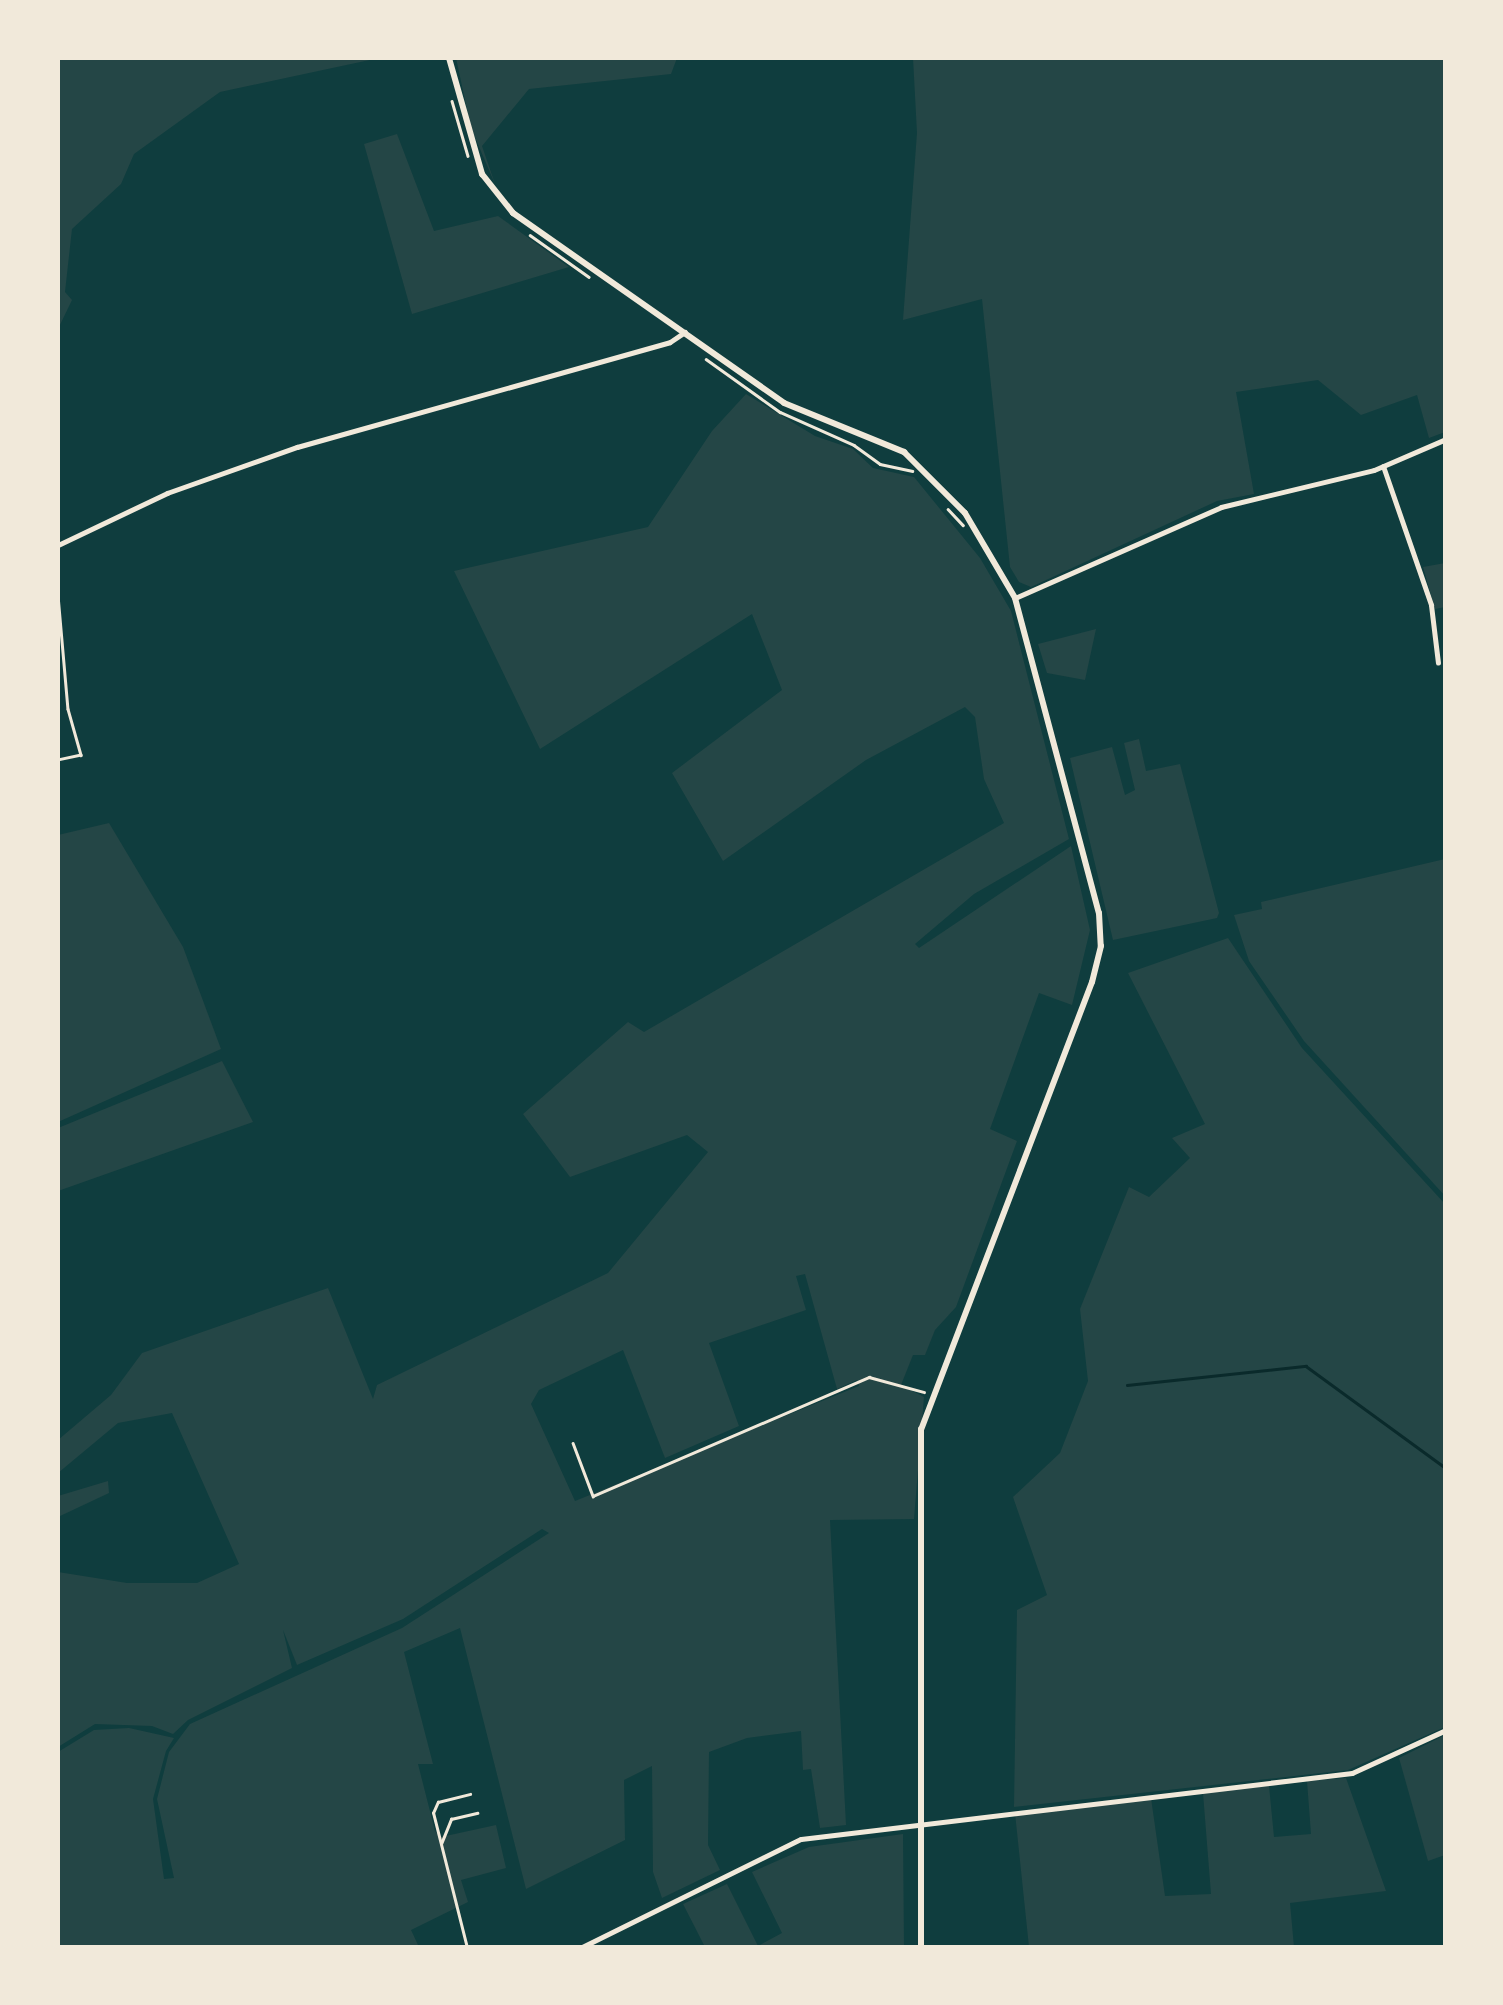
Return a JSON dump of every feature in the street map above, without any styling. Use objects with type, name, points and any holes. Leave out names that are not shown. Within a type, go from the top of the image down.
[{"type":"street","points":[[449,58],[469,139],[498,197],[784,403],[904,452],[966,512],[1015,598],[1099,913],[1101,946],[930,1394],[920,1484],[920,1948]]},
{"type":"street","points":[[58,546],[167,493],[297,447],[670,342],[685,332]]},
{"type":"street","points":[[1015,598],[1221,507],[1383,466],[1446,439]]},
{"type":"street","points":[[1383,466],[1431,605],[1438,664]]},
{"type":"street","points":[[580,1948],[801,1839],[920,1821],[1352,1773],[1446,1730]]},
{"type":"lane","points":[[467,1948],[434,1807],[470,1794]]},
{"type":"lane","points":[[441,1844],[451,1819],[477,1812]]},
{"type":"path","points":[[451,95],[472,166]]},
{"type":"path","points":[[522,229],[602,286]]},
{"type":"path","points":[[698,353],[780,412],[854,445],[880,464],[912,471],[926,484]]},
{"type":"path","points":[[946,506],[969,533]]},
{"type":"path","points":[[58,594],[68,708],[81,756],[58,760]]},
{"type":"path","points":[[573,1443],[593,1496],[869,1377],[930,1394]]},
{"type":"shaded area","points":[[58,58],[379,58],[220,92],[134,154],[121,184],[72,229],[65,292],[72,300],[58,329]]},
{"type":"shaded area","points":[[456,58],[677,58],[671,74],[529,89],[482,146],[495,184],[471,128]]},
{"type":"shaded area","points":[[913,58],[1445,58],[1445,432],[1429,438],[1417,395],[1361,415],[1318,380],[1236,392],[1254,494],[1217,501],[1031,587],[1019,582],[1010,567],[982,299],[903,320],[917,133]]},
{"type":"shaded area","points":[[397,134],[434,231],[498,216],[569,267],[412,314],[364,144]]},
{"type":"shaded area","points":[[746,394],[815,436],[853,449],[873,468],[914,477],[980,558],[1011,611],[1069,839],[974,894],[915,944],[919,948],[1071,846],[1090,930],[1072,1005],[1039,993],[990,1129],[1017,1141],[956,1307],[935,1330],[925,1355],[913,1355],[901,1385],[924,1397],[914,1519],[830,1520],[846,1825],[820,1828],[811,1769],[803,1770],[801,1731],[747,1738],[709,1752],[708,1845],[720,1870],[662,1898],[653,1872],[652,1766],[624,1780],[625,1840],[526,1889],[460,1628],[404,1652],[433,1764],[418,1764],[435,1831],[441,1837],[496,1825],[506,1868],[461,1880],[468,1902],[411,1930],[419,1947],[58,1947],[58,1752],[94,1730],[129,1728],[174,1738],[166,1751],[153,1799],[164,1879],[174,1878],[157,1799],[169,1752],[190,1724],[402,1628],[549,1533],[542,1529],[403,1619],[297,1665],[283,1630],[292,1668],[188,1720],[173,1734],[152,1726],[95,1724],[58,1747],[58,1572],[127,1583],[197,1583],[239,1564],[172,1413],[118,1423],[58,1473],[58,1440],[111,1395],[142,1353],[328,1288],[373,1399],[377,1385],[608,1273],[708,1152],[687,1135],[570,1177],[523,1114],[628,1022],[644,1032],[1004,823],[984,779],[975,717],[965,707],[866,760],[723,861],[672,773],[782,690],[752,614],[540,749],[454,571],[648,527],[712,431]],"holes":[[[805,1274],[837,1389],[857,1380],[859,1386],[575,1501],[531,1404],[539,1390],[623,1350],[665,1458],[739,1426],[709,1343],[806,1310],[796,1276]]]},
{"type":"shaded area","points":[[1445,563],[1445,607],[1435,609],[1423,567]]},
{"type":"shaded area","points":[[1096,629],[1085,680],[1047,673],[1038,644]]},
{"type":"shaded area","points":[[1139,739],[1146,771],[1180,764],[1219,913],[1217,918],[1113,940],[1070,758],[1112,747],[1125,795],[1135,790],[1124,743]]},
{"type":"shaded area","points":[[109,823],[183,947],[221,1049],[58,1122],[58,835]]},
{"type":"shaded area","points":[[1446,859],[1445,1196],[1304,1041],[1249,961],[1234,915],[1262,909],[1261,902]]},
{"type":"shaded area","points":[[1228,938],[1302,1048],[1445,1204],[1445,1727],[1348,1770],[1014,1807],[1017,1610],[1047,1595],[1013,1497],[1060,1453],[1088,1381],[1080,1309],[1129,1187],[1149,1197],[1190,1158],[1172,1138],[1205,1124],[1128,973]]},
{"type":"shaded area","points":[[222,1061],[253,1122],[58,1191],[58,1128]]},
{"type":"shaded area","points":[[108,1481],[109,1493],[58,1517],[58,1496]]},
{"type":"shaded area","points":[[1445,1735],[1445,1855],[1428,1861],[1399,1758]]},
{"type":"shaded area","points":[[1346,1778],[1386,1891],[1290,1903],[1294,1947],[1029,1947],[1015,1813],[1151,1798],[1165,1896],[1211,1894],[1203,1793],[1269,1786],[1274,1837],[1311,1834],[1307,1781]]},
{"type":"shaded area","points":[[903,1834],[904,1947],[705,1947],[683,1904],[727,1884],[758,1946],[782,1933],[752,1872],[809,1847]]},
{"type":"waterway","points":[[1127,1385],[1306,1366],[1446,1468]]}]
